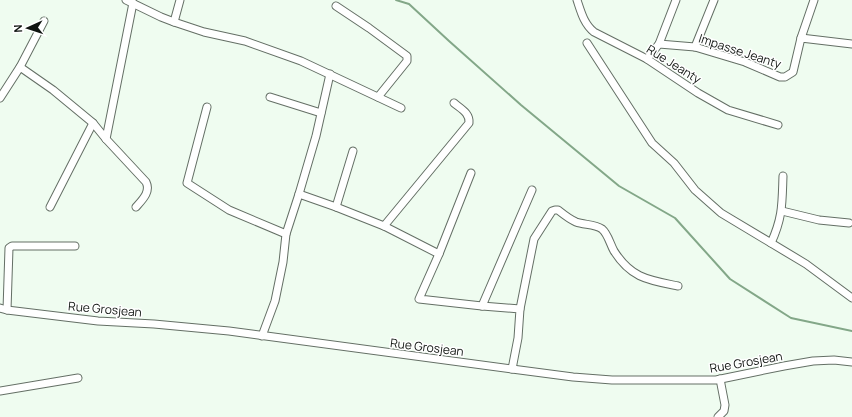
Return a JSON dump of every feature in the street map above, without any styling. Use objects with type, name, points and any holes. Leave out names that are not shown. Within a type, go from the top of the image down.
[{"type":"street","points":[[174,22],[180,0]]},
{"type":"street","name":"Rue Jeanty","points":[[577,0],[584,20],[589,28],[594,32],[647,59],[728,110],[778,125]]},
{"type":"street","points":[[647,59],[659,44],[676,0]]},
{"type":"street","points":[[695,47],[714,0]]},
{"type":"street","points":[[814,0],[801,38],[852,44]]},
{"type":"street","points":[[106,140],[130,2],[174,22],[204,32],[245,41],[301,61],[401,108]]},
{"type":"street","points":[[336,6],[407,56],[407,61],[378,97]]},
{"type":"street","points":[[0,98],[20,67],[44,21]]},
{"type":"street","name":"Impasse Jeanty","points":[[659,44],[695,47],[745,62],[780,77],[786,77],[793,72],[801,38]]},
{"type":"street","points":[[587,43],[652,143],[674,163],[695,190],[721,213],[806,264],[852,298]]},
{"type":"street","points":[[20,67],[53,90],[93,123],[106,140],[142,177],[146,182],[148,189],[147,193],[136,207]]},
{"type":"street","points":[[262,336],[275,302],[283,262],[286,234],[316,136],[330,74]]},
{"type":"street","points":[[270,97],[321,112]]},
{"type":"street","points":[[384,226],[468,123],[469,119],[466,113],[454,104]]},
{"type":"street","points":[[207,107],[187,183],[229,210],[286,234]]},
{"type":"street","points":[[50,207],[93,123]]},
{"type":"street","points":[[336,207],[353,151]]},
{"type":"street","points":[[471,173],[439,254],[419,299],[520,309]]},
{"type":"street","points":[[772,243],[778,228],[782,211],[783,176]]},
{"type":"street","points":[[482,306],[532,190]]},
{"type":"street","points":[[299,194],[384,226],[439,254]]},
{"type":"street","points":[[512,369],[518,338],[520,309],[534,239],[552,211],[558,210],[574,221],[601,228],[605,232],[614,252],[636,275],[650,281],[678,286]]},
{"type":"street","points":[[782,211],[806,217],[849,224]]},
{"type":"street","points":[[3,309],[9,248],[12,246],[75,246]]},
{"type":"street","name":"Rue Grosjean","points":[[3,309],[98,321],[204,328],[573,377],[612,380],[720,379],[813,361],[834,360],[852,362]]},
{"type":"street","points":[[0,391],[78,378]]},
{"type":"street","points":[[718,417],[724,411],[720,379]]},
{"type":"waterway","points":[[396,0],[409,4],[521,105],[619,186],[675,218],[730,279],[791,318],[852,331]]}]
